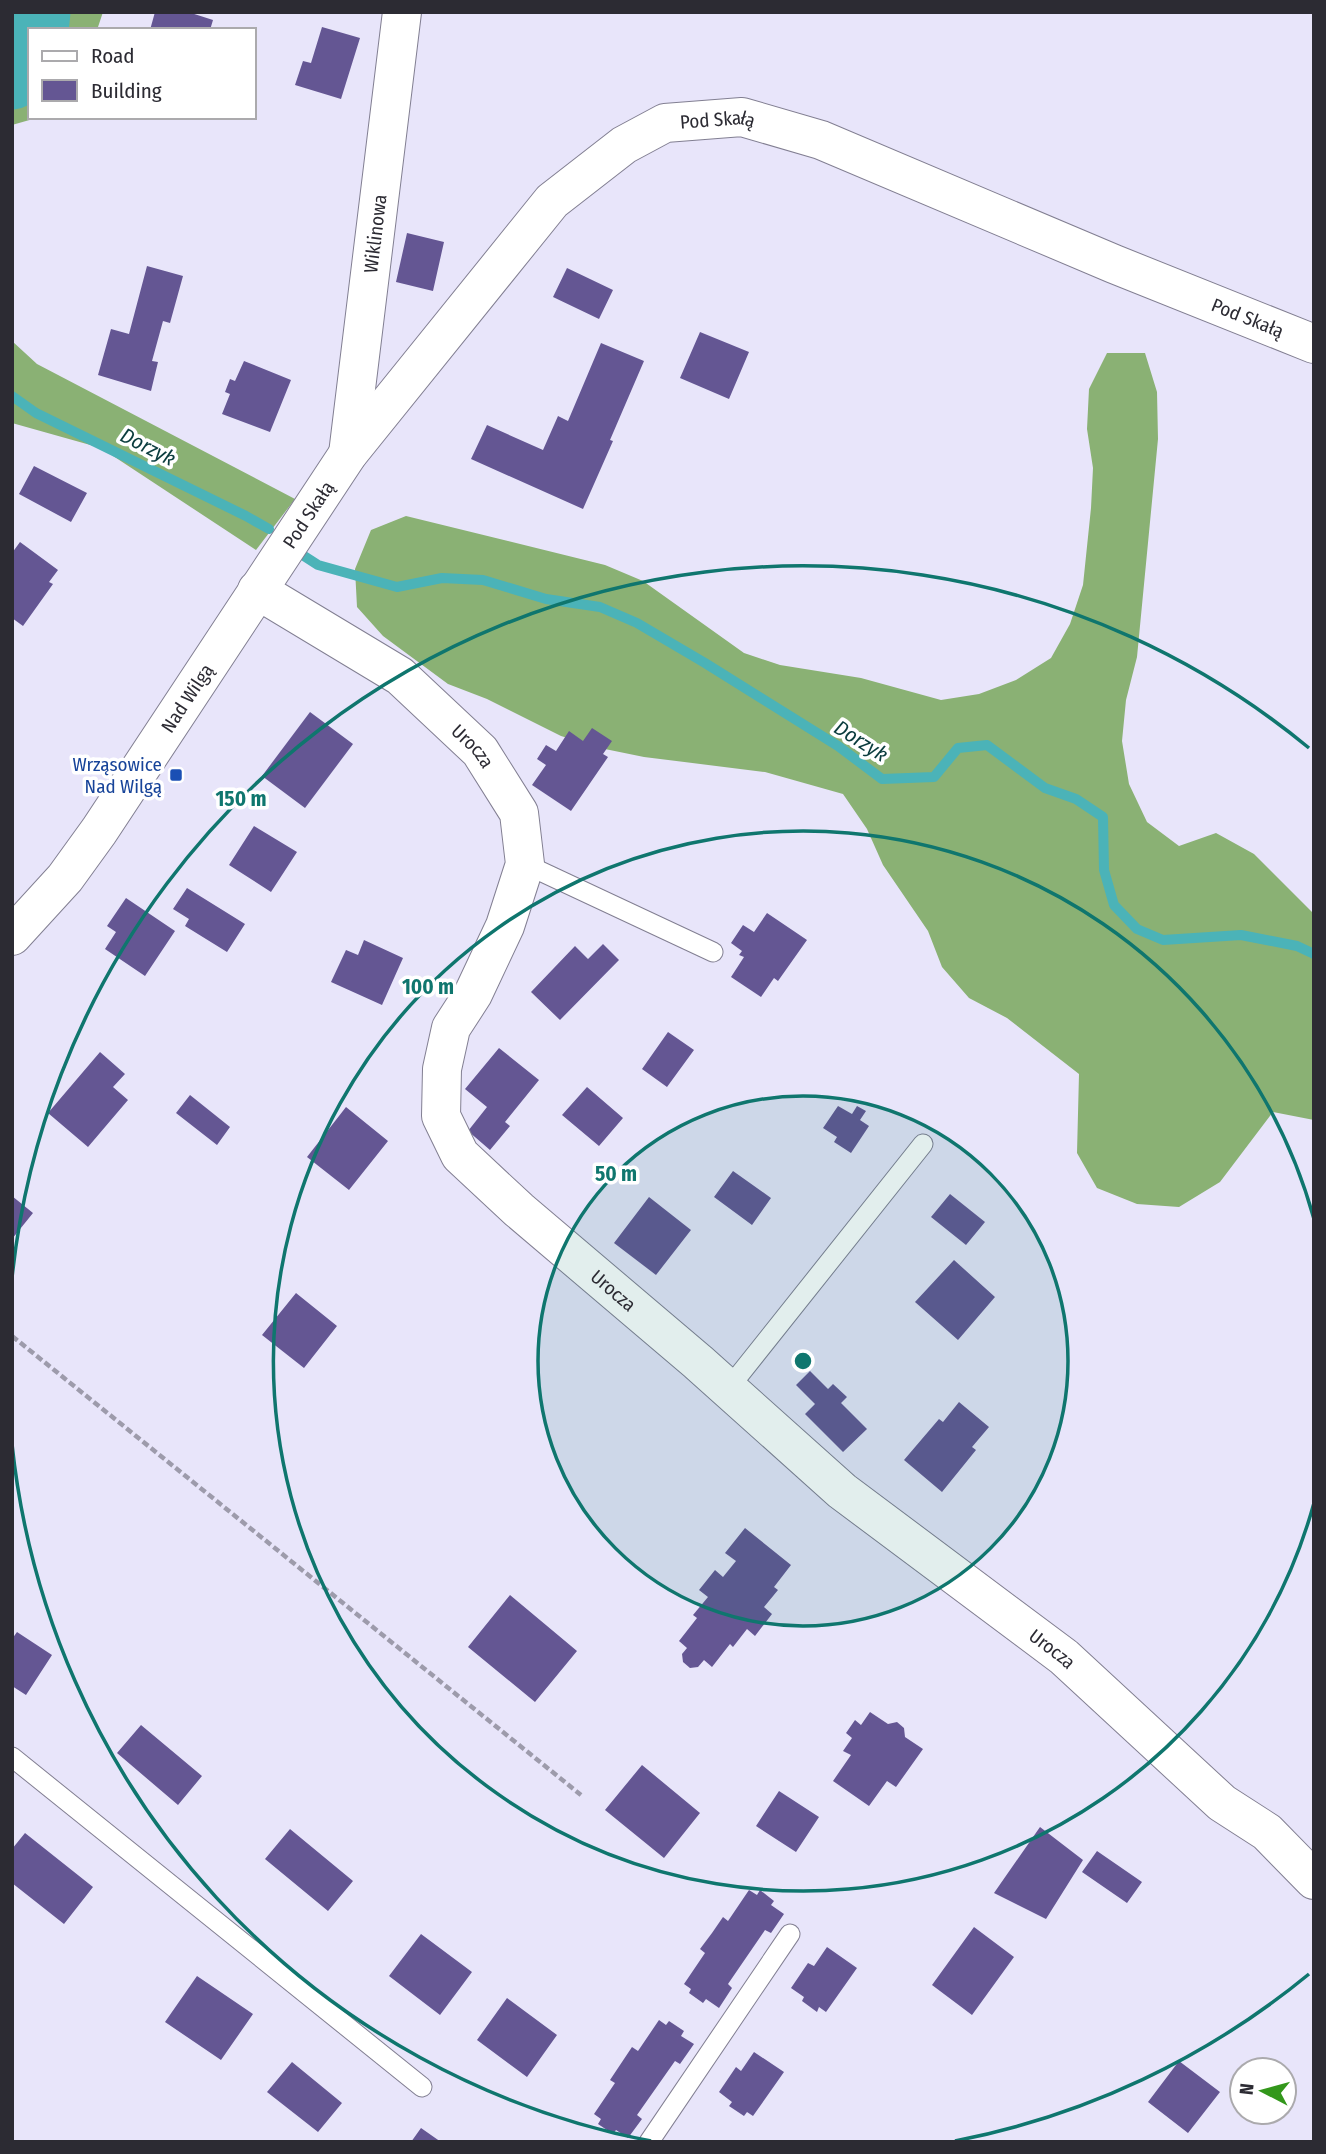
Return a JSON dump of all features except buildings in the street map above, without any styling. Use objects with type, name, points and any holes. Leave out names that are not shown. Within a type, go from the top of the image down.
[{"type":"street","name":"Wiklinowa","points":[[348,454],[402,12]]},
{"type":"street","name":"Pod Skałą","points":[[257,590],[348,454],[552,201],[624,145],[665,123],[742,117],[821,140],[1114,264],[1314,344]]},
{"type":"street","name":"Urocza","points":[[257,590],[400,676],[480,751],[519,813],[525,864],[505,926],[472,993],[451,1028],[442,1069],[441,1116],[460,1155],[519,1210],[729,1389],[842,1491],[1064,1657],[1223,1803],[1267,1832],[1314,1881]]},
{"type":"street","name":"Nad Wilgą","points":[[16,926],[65,878],[99,831],[257,590]]},
{"type":"lane","points":[[525,864],[713,952]]},
{"type":"lane","points":[[729,1389],[923,1144]]},
{"type":"lane","points":[[12,1757],[422,2087]]},
{"type":"lane","points":[[649,2142],[790,1934]]},
{"type":"path","points":[[12,1336],[582,1796]]},
{"type":"green space","points":[[12,12],[103,12],[98,28],[28,28],[28,119],[33,119],[12,125]]},
{"type":"green space","points":[[12,341],[37,364],[295,499],[256,550],[101,448],[12,423]]},
{"type":"green space","points":[[1107,353],[1145,353],[1157,392],[1158,439],[1137,657],[1126,700],[1122,741],[1129,784],[1147,822],[1179,846],[1216,833],[1254,854],[1314,914],[1314,1120],[1273,1112],[1220,1182],[1179,1207],[1137,1204],[1097,1188],[1077,1153],[1079,1074],[1007,1018],[969,998],[942,967],[928,931],[883,865],[867,829],[843,794],[765,772],[644,757],[561,736],[487,699],[448,684],[383,636],[357,607],[355,569],[371,530],[406,516],[605,565],[643,581],[744,653],[780,665],[861,678],[941,700],[979,694],[1016,680],[1051,658],[1070,624],[1083,585],[1091,508],[1093,468],[1087,429],[1089,389]]},
{"type":"waterway","points":[[37,28],[39,12]]},
{"type":"waterway","points":[[12,78],[28,69]]},
{"type":"waterway","name":"Dorzyk","points":[[12,396],[36,413],[269,529]]},
{"type":"waterway","name":"Dorzyk","points":[[304,556],[318,565],[397,587],[442,578],[483,580],[546,599],[600,607],[637,623],[705,663],[838,746],[882,779],[934,777],[958,748],[987,745],[1045,788],[1076,799],[1103,817],[1104,870],[1114,905],[1137,929],[1163,940],[1241,935],[1297,946],[1314,954]]},
{"type":"place","name":"Wrząsowice Nad Wilgą","points":[[176,775]]}]
